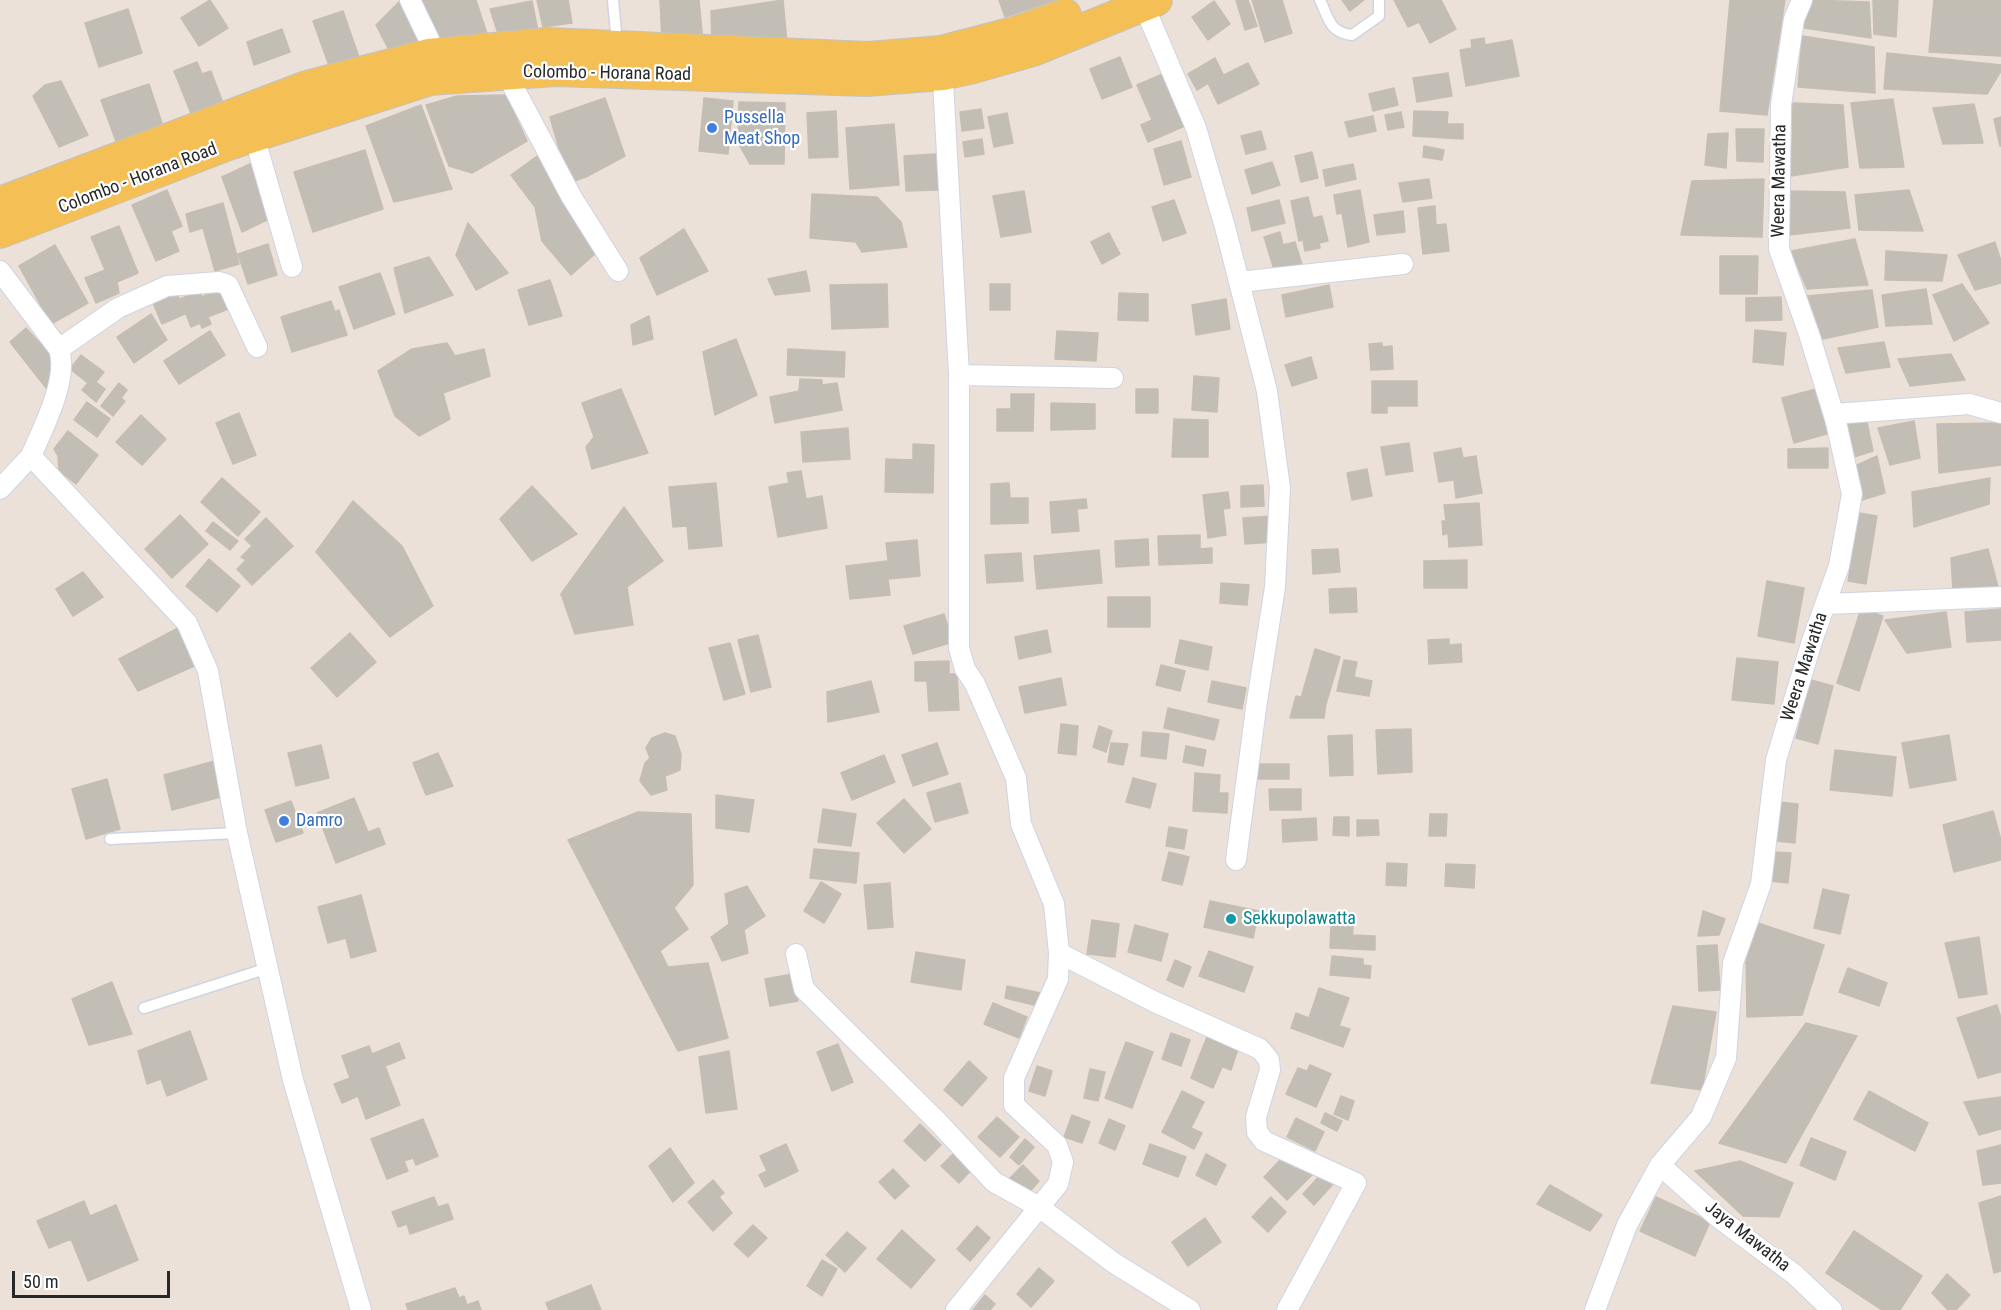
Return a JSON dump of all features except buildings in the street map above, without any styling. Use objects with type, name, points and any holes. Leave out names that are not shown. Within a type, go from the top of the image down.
[{"type":"main road","name":"Colombo - Horana Road","points":[[0,232],[254,136],[430,79],[555,70],[867,80],[942,63],[1084,3]]},
{"type":"main road","name":"Colombo - Horana Road","points":[[0,202],[308,87],[436,54],[547,44],[868,58],[942,63],[970,68],[1033,50],[1150,3]]},
{"type":"street","points":[[410,0],[436,54]]},
{"type":"street","name":"Weera Mawatha","points":[[1594,1310],[1627,1225],[1660,1165],[1701,1117],[1726,1058],[1733,963],[1761,884],[1776,760],[1812,641],[1839,566],[1852,494],[1834,414],[1779,249],[1781,105],[1794,19],[1802,0]]},
{"type":"street","points":[[1150,3],[1196,128],[1225,227],[1267,391],[1280,488],[1275,587],[1236,860]]},
{"type":"street","points":[[942,63],[959,375],[959,648],[965,669],[975,684],[1016,778],[1022,824],[1054,904],[1059,953],[1058,979],[1014,1078],[1014,1105],[1057,1145],[1063,1162],[1059,1184],[956,1310]]},
{"type":"street","points":[[506,73],[571,196],[618,271]]},
{"type":"street","points":[[254,136],[292,267]]},
{"type":"street","points":[[1239,282],[1403,264]]},
{"type":"street","points":[[0,271],[59,349],[61,355],[58,394],[31,456],[0,489]]},
{"type":"street","points":[[59,349],[118,308],[167,286],[219,282],[228,285],[257,347]]},
{"type":"street","points":[[959,375],[1113,378]]},
{"type":"street","points":[[1834,414],[1969,404],[2001,413]]},
{"type":"street","points":[[31,456],[187,623],[208,671],[237,833],[293,1080],[361,1310]]},
{"type":"street","points":[[1826,604],[2001,597]]},
{"type":"street","points":[[1059,953],[1155,1002],[1260,1049],[1269,1060],[1270,1070],[1256,1117],[1257,1132],[1264,1141],[1356,1183],[1287,1310]]},
{"type":"street","points":[[796,954],[804,989],[939,1122],[994,1182],[1040,1207],[1114,1263],[1190,1310]]},
{"type":"street","name":"Jaya Mawatha","points":[[1660,1165],[1720,1219],[1794,1274],[1832,1310]]},
{"type":"lane","points":[[614,0],[617,47]]},
{"type":"lane","points":[[1320,0],[1333,29],[1352,35],[1379,16],[1379,0]]},
{"type":"lane","points":[[110,839],[237,833]]},
{"type":"lane","points":[[144,1008],[268,968]]},
{"type":"place","name":"Pussella Meat Shop","points":[[712,128]]},
{"type":"place","name":"Damro","points":[[284,821]]},
{"type":"place","name":"Sekkupolawatta","points":[[1231,919]]}]
